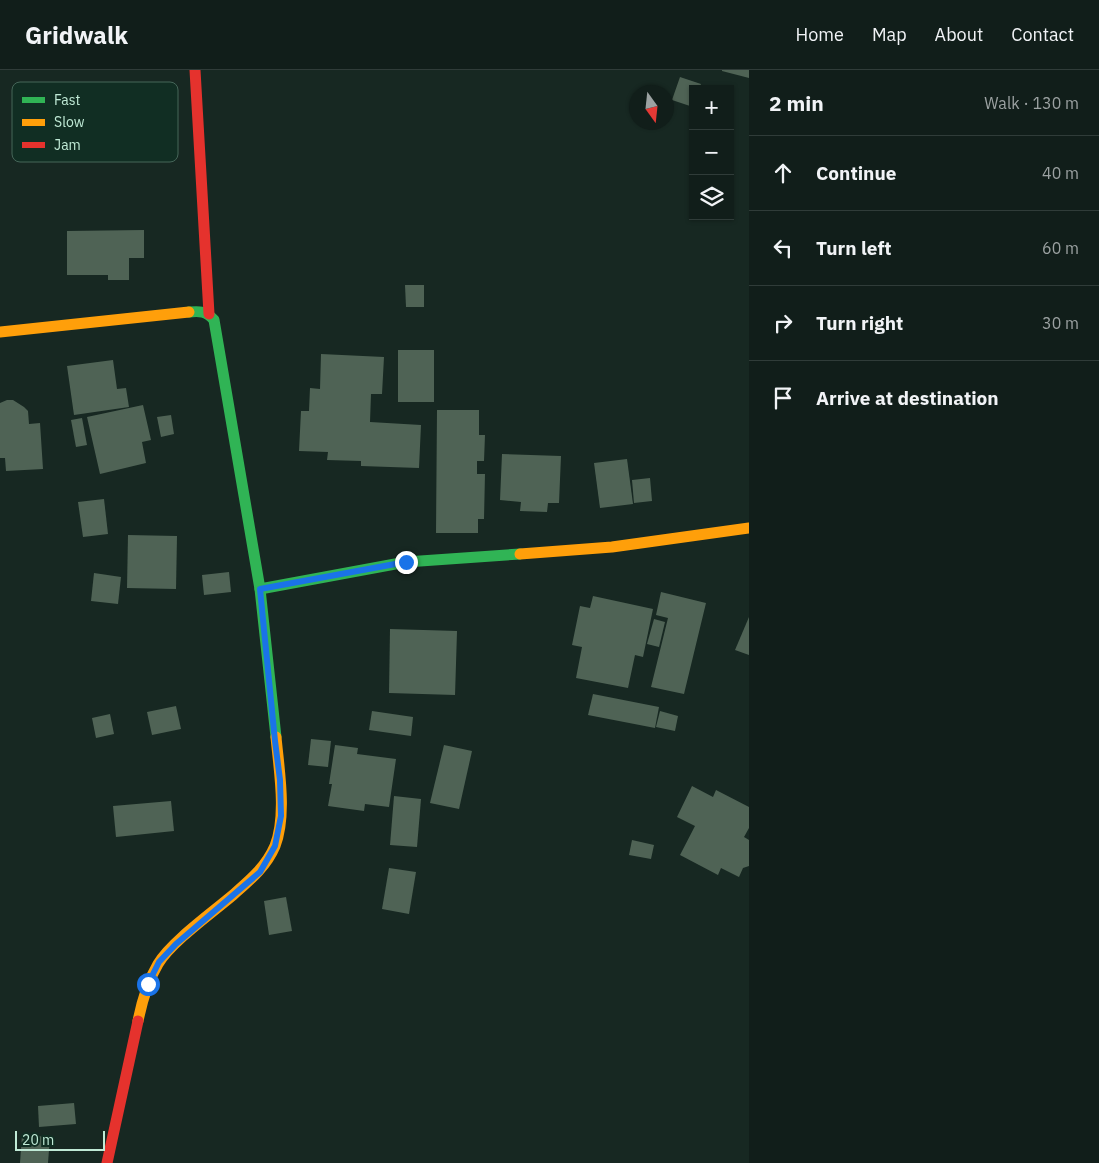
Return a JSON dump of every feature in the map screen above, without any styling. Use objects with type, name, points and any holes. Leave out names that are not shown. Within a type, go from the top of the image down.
[{"type":"street","points":[[195,70],[209,314]]},
{"type":"street","points":[[0,332],[201,311],[209,314],[214,320],[260,589],[280,780],[281,816],[275,846],[260,872],[176,944],[159,962],[148,984],[141,1006],[107,1163]]},
{"type":"street","points":[[260,589],[406,562],[612,547],[749,528]]},
{"type":"building","points":[[749,70],[749,78],[722,71]]},
{"type":"building","points":[[680,77],[701,84],[689,85],[689,106],[674,101],[674,94]]},
{"type":"building","points":[[144,230],[144,258],[129,258],[129,280],[108,280],[108,275],[67,275],[67,231]]},
{"type":"building","points":[[405,285],[424,285],[424,307],[406,307]]},
{"type":"building","points":[[398,350],[434,350],[434,402],[398,402]]},
{"type":"building","points":[[321,354],[384,357],[382,394],[371,394],[370,422],[421,425],[419,468],[361,466],[361,461],[327,460],[328,452],[299,451],[301,411],[309,411],[310,388],[320,389]]},
{"type":"building","points":[[113,360],[117,389],[126,388],[129,407],[74,415],[67,366]]},
{"type":"building","points":[[13,400],[28,411],[29,424],[40,423],[43,469],[6,471],[5,458],[0,458],[0,403]]},
{"type":"building","points":[[143,405],[151,440],[142,442],[146,463],[100,474],[87,417]]},
{"type":"building","points":[[437,410],[479,410],[479,435],[485,435],[484,461],[477,461],[477,474],[485,474],[484,519],[478,519],[478,533],[436,533]]},
{"type":"building","points":[[171,415],[174,434],[161,437],[157,417]]},
{"type":"building","points":[[82,418],[87,445],[76,447],[71,420]]},
{"type":"building","points":[[502,454],[561,456],[559,503],[548,503],[547,512],[520,511],[521,502],[500,500]]},
{"type":"building","points":[[627,459],[633,504],[600,508],[594,463]]},
{"type":"building","points":[[650,478],[652,501],[634,503],[632,480]]},
{"type":"building","points":[[104,499],[108,534],[83,537],[78,502]]},
{"type":"building","points":[[128,535],[177,536],[176,589],[127,588]]},
{"type":"building","points":[[229,572],[231,592],[204,595],[202,575]]},
{"type":"building","points":[[94,573],[121,577],[118,604],[91,601]]},
{"type":"building","points":[[661,592],[706,603],[684,694],[651,687],[668,618],[656,615]]},
{"type":"building","points":[[593,596],[653,609],[643,657],[635,655],[628,688],[576,678],[582,647],[572,645],[580,606],[590,608]]},
{"type":"building","points":[[749,617],[749,655],[735,650]]},
{"type":"building","points":[[654,619],[665,622],[659,647],[647,644]]},
{"type":"building","points":[[390,629],[457,631],[455,695],[389,693]]},
{"type":"building","points":[[593,694],[659,707],[655,728],[588,715]]},
{"type":"building","points":[[176,706],[181,729],[152,735],[147,712]]},
{"type":"building","points":[[372,711],[413,717],[411,736],[369,730]]},
{"type":"building","points":[[660,711],[678,716],[675,731],[656,727]]},
{"type":"building","points":[[110,714],[114,734],[96,738],[92,718]]},
{"type":"building","points":[[311,739],[331,741],[328,767],[308,765]]},
{"type":"building","points":[[335,745],[358,748],[357,754],[396,759],[389,807],[365,804],[364,811],[328,806],[332,784],[329,784]]},
{"type":"building","points":[[444,745],[472,751],[459,809],[430,803]]},
{"type":"building","points":[[692,786],[713,797],[716,790],[749,807],[749,828],[744,837],[749,840],[749,866],[743,868],[739,877],[721,868],[718,875],[680,855],[695,826],[677,817]]},
{"type":"building","points":[[394,796],[421,799],[417,847],[390,845]]},
{"type":"building","points":[[171,801],[174,831],[116,837],[113,806]]},
{"type":"building","points":[[632,840],[654,845],[651,859],[629,855]]},
{"type":"building","points":[[389,868],[416,872],[409,914],[382,909]]},
{"type":"building","points":[[286,897],[292,931],[269,935],[264,901]]},
{"type":"building","points":[[74,1103],[76,1124],[39,1127],[38,1106]]},
{"type":"building","points":[[22,1135],[50,1137],[48,1163],[20,1163]]},
{"type":"traffic: fast","points":[[189,312],[203,312],[214,320],[260,589],[276,737]]},
{"type":"traffic: fast","points":[[260,589],[406,562],[520,554]]},
{"type":"traffic: slow","points":[[0,332],[189,312]]},
{"type":"traffic: slow","points":[[520,554],[612,547],[749,528]]},
{"type":"traffic: slow","points":[[138,1021],[148,984],[164,955],[182,937],[251,878],[262,867],[275,846],[281,821],[280,778],[276,737]]},
{"type":"traffic: jam","points":[[195,70],[209,314]]},
{"type":"traffic: jam","points":[[107,1163],[138,1021]]},
{"type":"route","points":[[148,984],[159,962],[176,944],[260,872],[275,846],[281,816],[280,780],[260,589],[406,562]]}]
